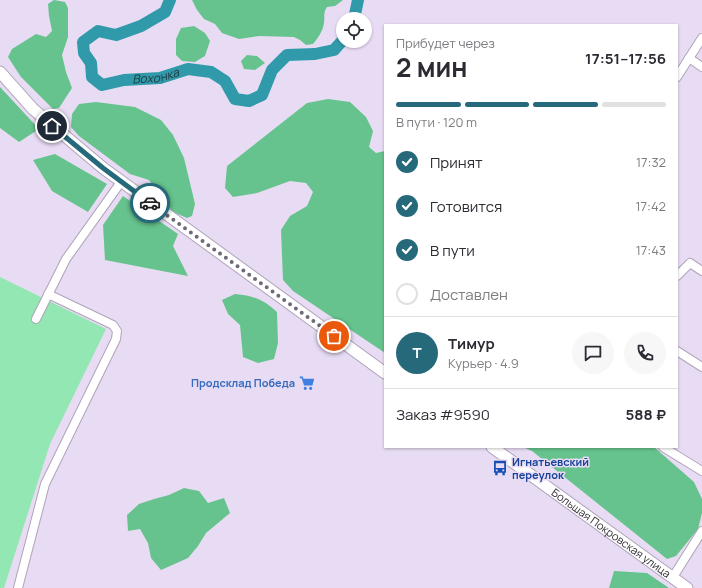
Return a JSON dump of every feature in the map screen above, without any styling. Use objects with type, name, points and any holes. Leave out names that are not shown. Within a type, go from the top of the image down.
[{"type":"main road","points":[[0,72],[33,109],[72,144],[121,182],[384,372]]},
{"type":"main road","name":"Большая Покровская улица","points":[[493,448],[687,588]]},
{"type":"street","points":[[678,75],[702,38]]},
{"type":"street","points":[[689,58],[702,67]]},
{"type":"street","points":[[36,319],[66,259],[121,182]]},
{"type":"street","points":[[678,275],[690,263],[702,271]]},
{"type":"street","points":[[18,588],[45,484],[116,339],[117,331],[113,325],[48,294]]},
{"type":"street","points":[[678,352],[702,367]]},
{"type":"street","points":[[665,448],[702,471]]},
{"type":"street","points":[[672,577],[702,531]]},
{"type":"green space","points":[[54,0],[65,2],[68,8],[68,37],[62,55],[72,88],[59,108],[53,109],[21,77],[8,57],[12,49],[36,34],[46,37],[52,31],[48,4]]},
{"type":"green space","points":[[192,0],[343,0],[335,6],[327,7],[320,34],[313,44],[306,45],[294,37],[259,36],[239,39],[222,33],[215,24],[204,19]]},
{"type":"green space","points":[[194,26],[205,33],[210,41],[205,56],[195,62],[182,61],[176,55],[176,39],[181,28]]},
{"type":"green space","points":[[247,55],[257,56],[265,63],[255,70],[244,69],[241,61]]},
{"type":"green space","points":[[0,87],[39,129],[19,142],[0,128]]},
{"type":"green space","points":[[328,99],[350,102],[366,117],[373,131],[369,147],[376,153],[384,151],[384,352],[293,291],[283,280],[281,230],[290,216],[307,206],[313,192],[306,183],[290,181],[257,193],[233,197],[225,188],[227,166],[307,103]]},
{"type":"green space","points":[[96,102],[135,107],[161,120],[173,135],[184,158],[195,204],[192,216],[187,218],[173,212],[149,180],[130,174],[79,136],[71,127],[72,114],[79,104]]},
{"type":"green space","points":[[55,154],[107,184],[88,212],[52,191],[33,160]]},
{"type":"green space","points":[[123,196],[178,234],[173,246],[188,276],[105,260],[103,225]]},
{"type":"green space","points":[[0,277],[106,329],[50,444],[4,588],[0,588]]},
{"type":"green space","points":[[235,294],[258,299],[277,312],[278,343],[274,359],[258,363],[243,357],[240,325],[228,314],[222,300]]},
{"type":"green space","points":[[525,448],[655,448],[694,482],[702,499],[702,513],[698,529],[676,556],[667,559],[532,451]]},
{"type":"green space","points":[[184,488],[199,491],[208,503],[224,498],[230,513],[206,533],[188,558],[161,570],[151,558],[148,543],[140,529],[128,531],[127,515],[139,504],[169,495]]},
{"type":"green space","points":[[614,571],[647,573],[669,588],[609,588]]},
{"type":"waterway","name":"Вохонка","points":[[170,0],[165,12],[141,26],[116,35],[98,31],[83,42],[84,53],[91,63],[92,77],[102,85],[124,80],[160,78],[188,69],[211,72],[225,81],[235,99],[249,101],[262,95],[272,70],[287,55],[315,54],[334,50],[336,48]]},
{"type":"waterway","name":"Вохонка","points":[[355,12],[358,0]]},
{"type":"way so far","points":[[150,203],[334,336]]},
{"type":"place","name":"Продсклад Победа","points":[[307,383]]},
{"type":"place","name":"Игнатьевский переулок","points":[[500,468]]},
{"type":"route","points":[[52,126],[72,144],[150,203]]}]
